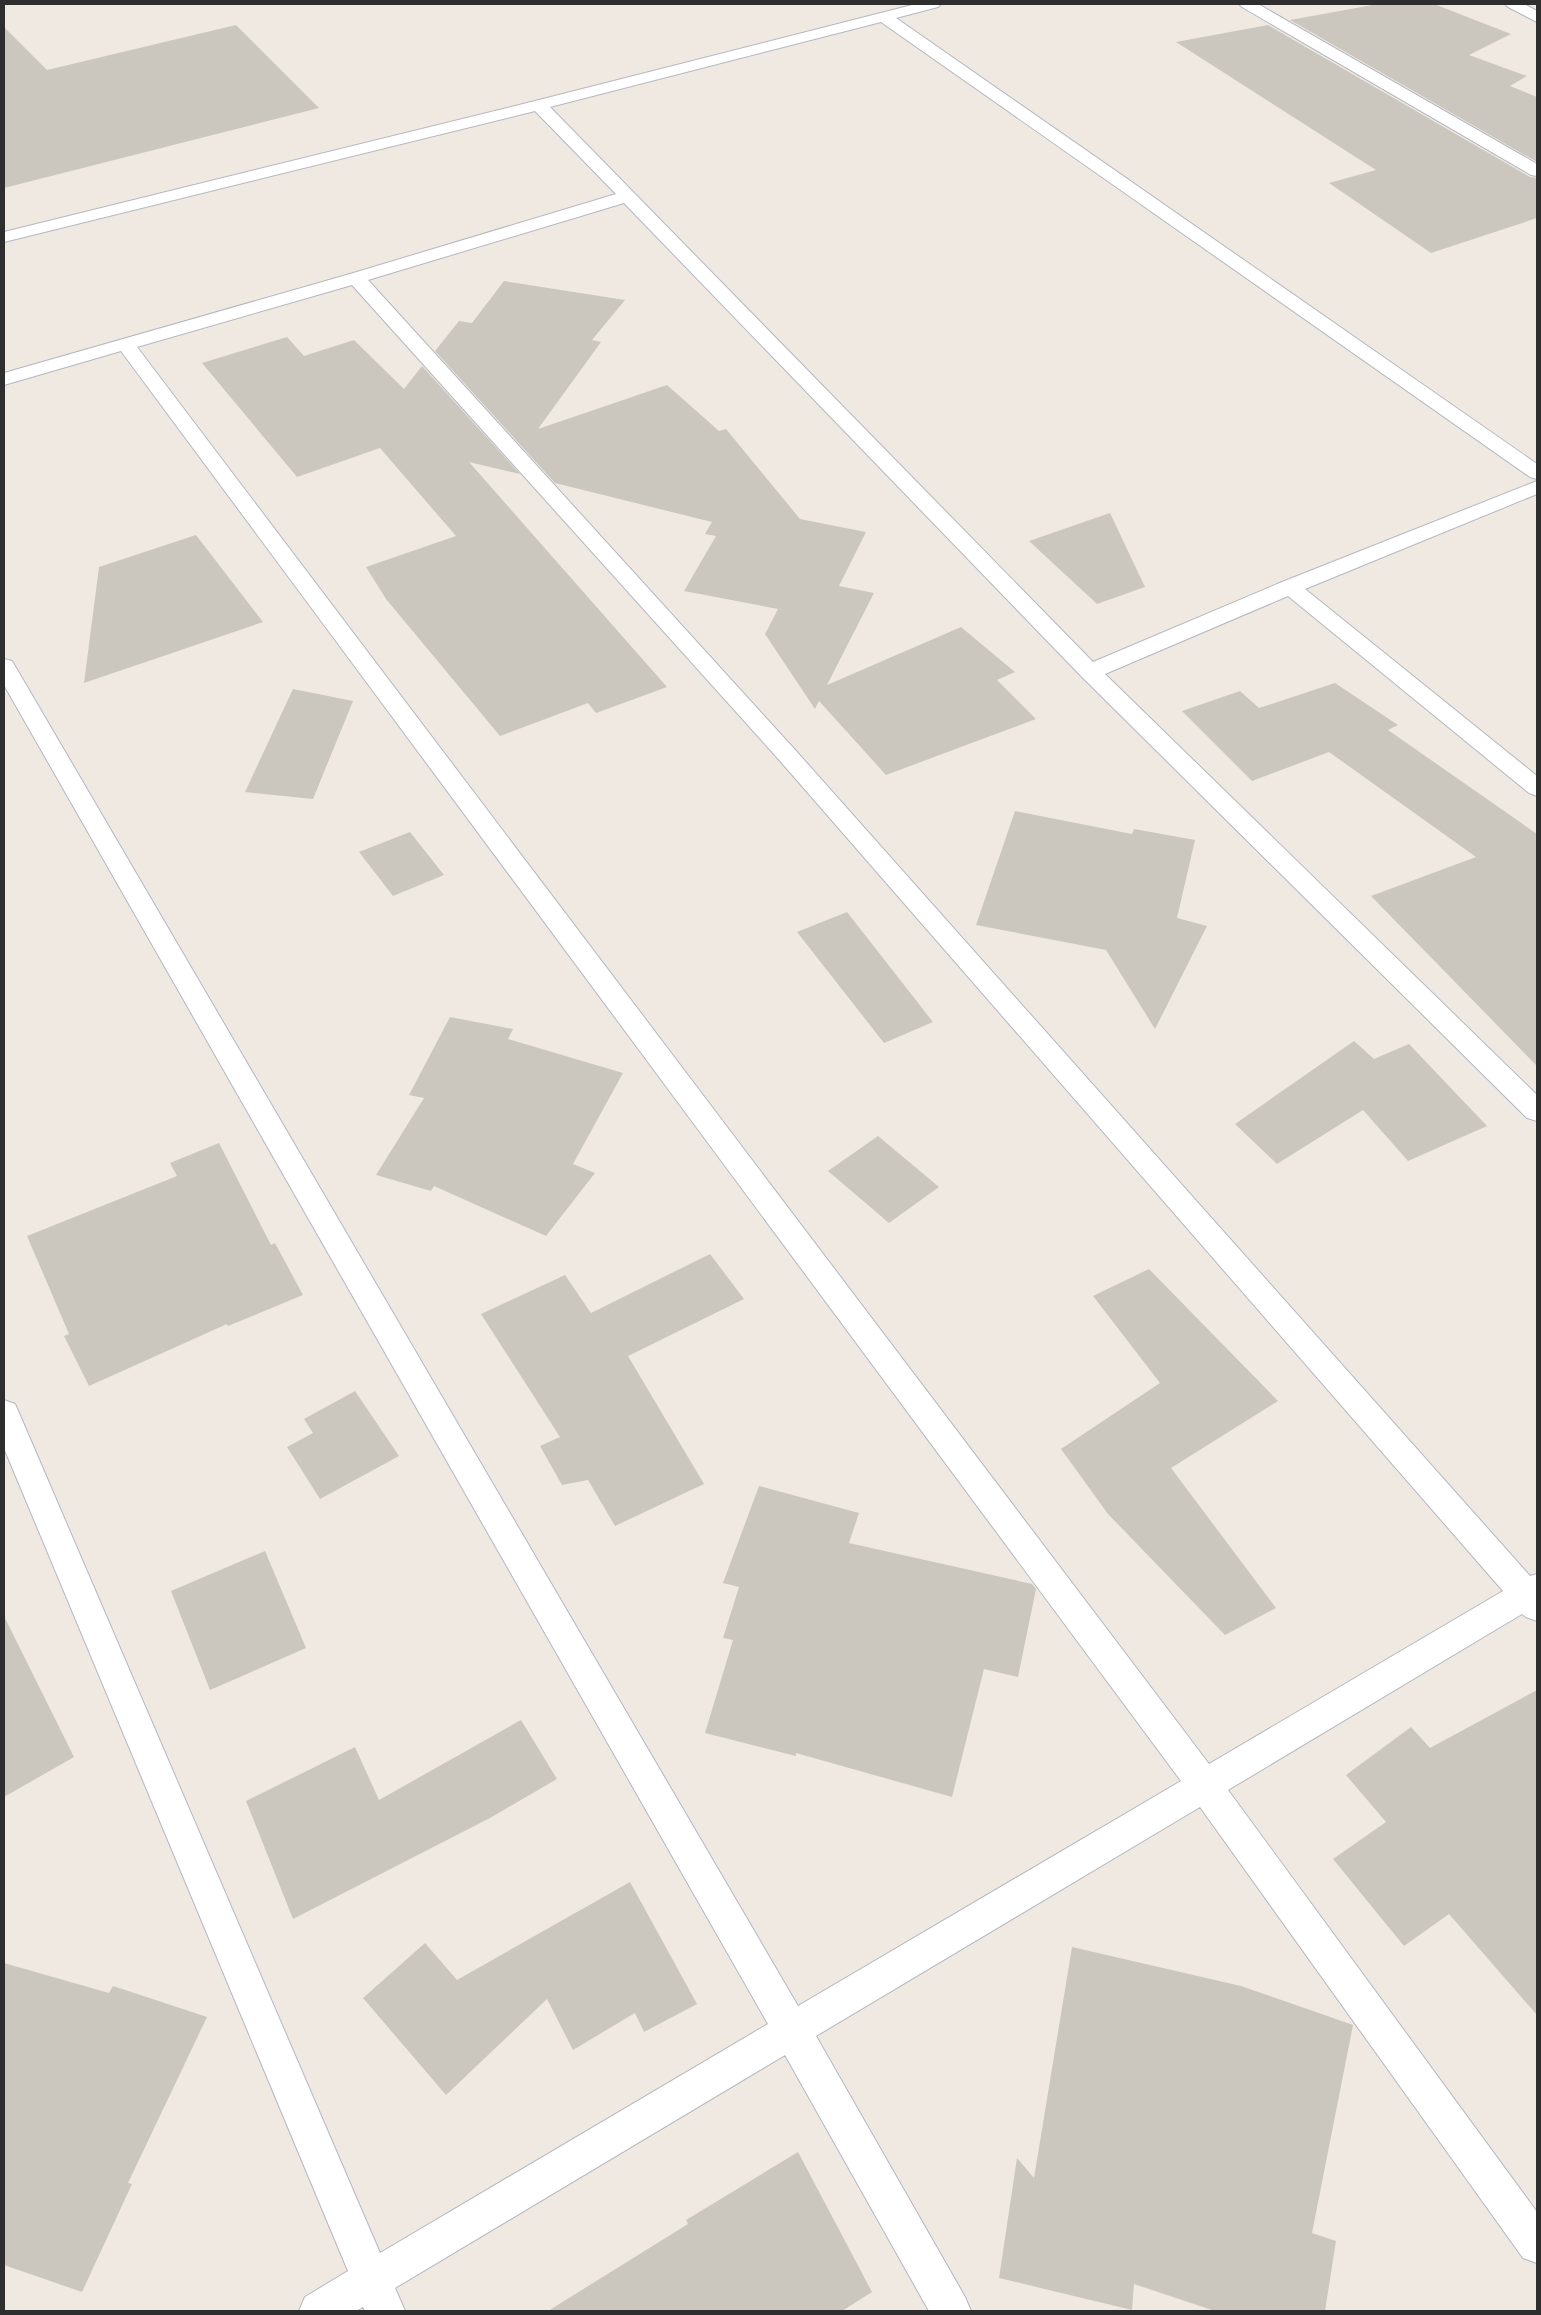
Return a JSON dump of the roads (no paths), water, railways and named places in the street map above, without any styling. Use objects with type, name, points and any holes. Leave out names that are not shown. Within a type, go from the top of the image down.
[{"type":"street","points":[[4,237],[539,106],[885,18],[933,4]]},
{"type":"street","points":[[1247,4],[1537,171]]},
{"type":"street","points":[[1513,4],[1537,17]]},
{"type":"street","points":[[885,18],[1537,473]]},
{"type":"street","points":[[539,106],[1090,672],[1537,1110]]},
{"type":"street","points":[[4,379],[356,278],[626,197]]},
{"type":"street","points":[[319,2311],[379,2296],[792,2031],[1205,1786],[1533,1596],[789,756],[356,278]]},
{"type":"street","points":[[124,344],[1205,1786],[1537,2244]]},
{"type":"street","points":[[1090,672],[1290,587],[1537,487]]},
{"type":"street","points":[[1290,587],[1537,788]]},
{"type":"street","points":[[4,666],[792,2031],[951,2311]]},
{"type":"street","points":[[4,1413],[379,2296]]}]
